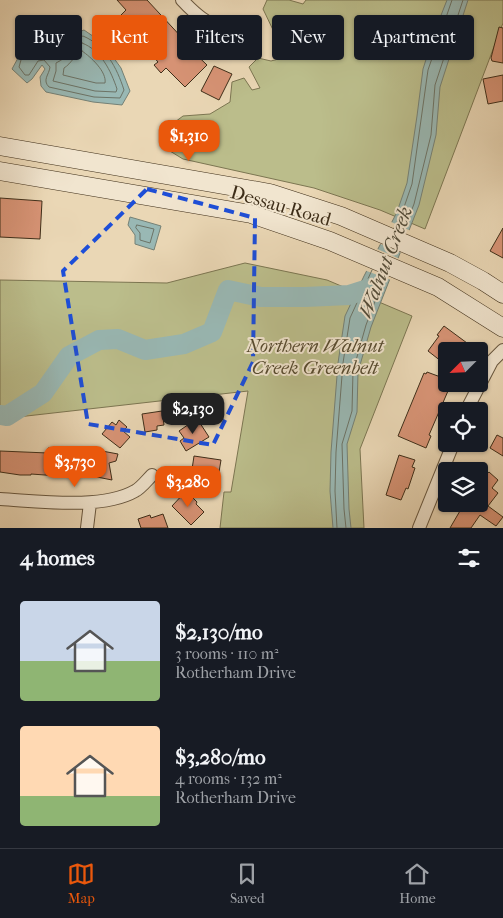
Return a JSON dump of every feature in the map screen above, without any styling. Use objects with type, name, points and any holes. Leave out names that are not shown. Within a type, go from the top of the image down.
[{"type":"main road","name":"Dessau Road","points":[[0,146],[270,193],[342,216],[450,263],[503,294]]},
{"type":"main road","name":"Dessau Road","points":[[0,171],[251,214],[330,241],[438,287],[503,328]]},
{"type":"street","points":[[182,0],[196,15]]},
{"type":"street","points":[[471,402],[492,361],[503,350]]},
{"type":"street","points":[[419,528],[450,452]]},
{"type":"street","points":[[0,499],[90,502],[114,500],[136,491],[152,475]]},
{"type":"street","points":[[87,528],[90,502]]},
{"type":"highlighted area","points":[[147,189],[255,218],[253,362],[213,445],[88,424],[63,271]]},
{"type":"green space","points":[[267,0],[289,0],[303,4],[306,0],[503,0],[503,23],[425,229],[380,210],[314,188],[183,159],[165,148],[175,122],[183,116],[210,114],[230,102],[232,82],[244,78],[252,90],[260,88],[249,67],[256,60],[344,60],[344,15],[272,15],[272,28],[263,9]]},
{"type":"green space","name":"Northern Walnut Creek Greenbelt","points":[[245,263],[327,280],[412,316],[360,449],[364,528],[220,528],[224,492],[231,492],[248,391],[0,419],[0,280],[167,283]]},
{"type":"water","points":[[447,0],[468,0],[463,15],[441,15]]},
{"type":"water","points":[[84,30],[92,35],[92,60],[115,60],[121,68],[130,91],[122,105],[93,102],[46,92],[41,86],[40,77],[45,69],[42,65],[27,83],[12,69],[17,60],[82,60],[82,31]]},
{"type":"water","name":"Walnut Creek","points":[[426,60],[449,60],[440,87],[436,135],[419,205],[371,327],[358,372],[357,412],[347,444],[351,528],[333,528],[330,491],[331,452],[338,363],[345,316],[397,212],[407,183]]},
{"type":"water","points":[[130,217],[161,226],[154,250],[135,244],[135,235],[128,225]]},
{"type":"pier","points":[[389,221],[411,231],[402,253],[378,243]]},
{"type":"pier","points":[[375,248],[400,259],[391,280],[364,270]]},
{"type":"building","points":[[117,0],[147,0],[161,15],[121,15],[126,10]]},
{"type":"building","points":[[167,22],[177,32],[177,60],[202,60],[207,65],[185,87],[166,68],[161,73],[154,65],[158,62],[156,60],[167,60]]},
{"type":"building","points":[[499,27],[503,28],[503,63],[492,61],[491,58]]},
{"type":"building","points":[[214,66],[232,74],[219,100],[201,91]]},
{"type":"building","points":[[503,75],[503,101],[488,104],[483,79]]},
{"type":"building","points":[[0,198],[42,201],[40,239],[0,237]]},
{"type":"building","points":[[503,228],[503,258],[490,251]]},
{"type":"building","points":[[444,326],[466,342],[438,342],[438,359],[428,351],[439,336],[437,335]]},
{"type":"building","points":[[427,372],[438,376],[438,392],[448,392],[443,402],[438,402],[438,414],[429,435],[431,436],[426,448],[398,436],[424,373],[426,374]]},
{"type":"building","points":[[162,411],[164,425],[157,426],[157,430],[145,432],[142,414]]},
{"type":"building","points":[[119,420],[127,427],[123,431],[130,437],[120,448],[102,434],[112,422],[116,425]]},
{"type":"building","points":[[195,420],[198,420],[209,437],[186,451],[180,441],[184,438],[179,431]]},
{"type":"building","points":[[497,435],[503,438],[503,456],[490,448]]},
{"type":"building","points":[[48,448],[65,449],[64,465],[59,476],[20,475],[0,472],[0,451],[48,453]]},
{"type":"building","points":[[102,451],[118,454],[116,461],[109,463],[112,480],[97,477]]},
{"type":"building","points":[[399,455],[415,460],[412,467],[415,468],[408,489],[406,488],[401,500],[386,495]]},
{"type":"building","points":[[194,456],[221,460],[218,478],[214,477],[214,480],[191,476]]},
{"type":"building","points":[[488,473],[498,480],[492,488],[498,493],[488,506]]},
{"type":"building","points":[[186,491],[204,512],[191,525],[172,506]]},
{"type":"building","points":[[488,506],[503,517],[496,526],[480,515],[471,528],[450,528],[459,512],[488,512]]},
{"type":"building","points":[[163,514],[168,528],[141,528],[138,519],[150,515],[151,518]]},
{"type":"waterway","name":"Walnut Creek","points":[[0,415],[7,416],[43,393],[69,356],[99,340],[118,339],[145,350],[184,344],[212,332],[228,290],[261,297],[305,297],[349,295],[371,288]]}]
